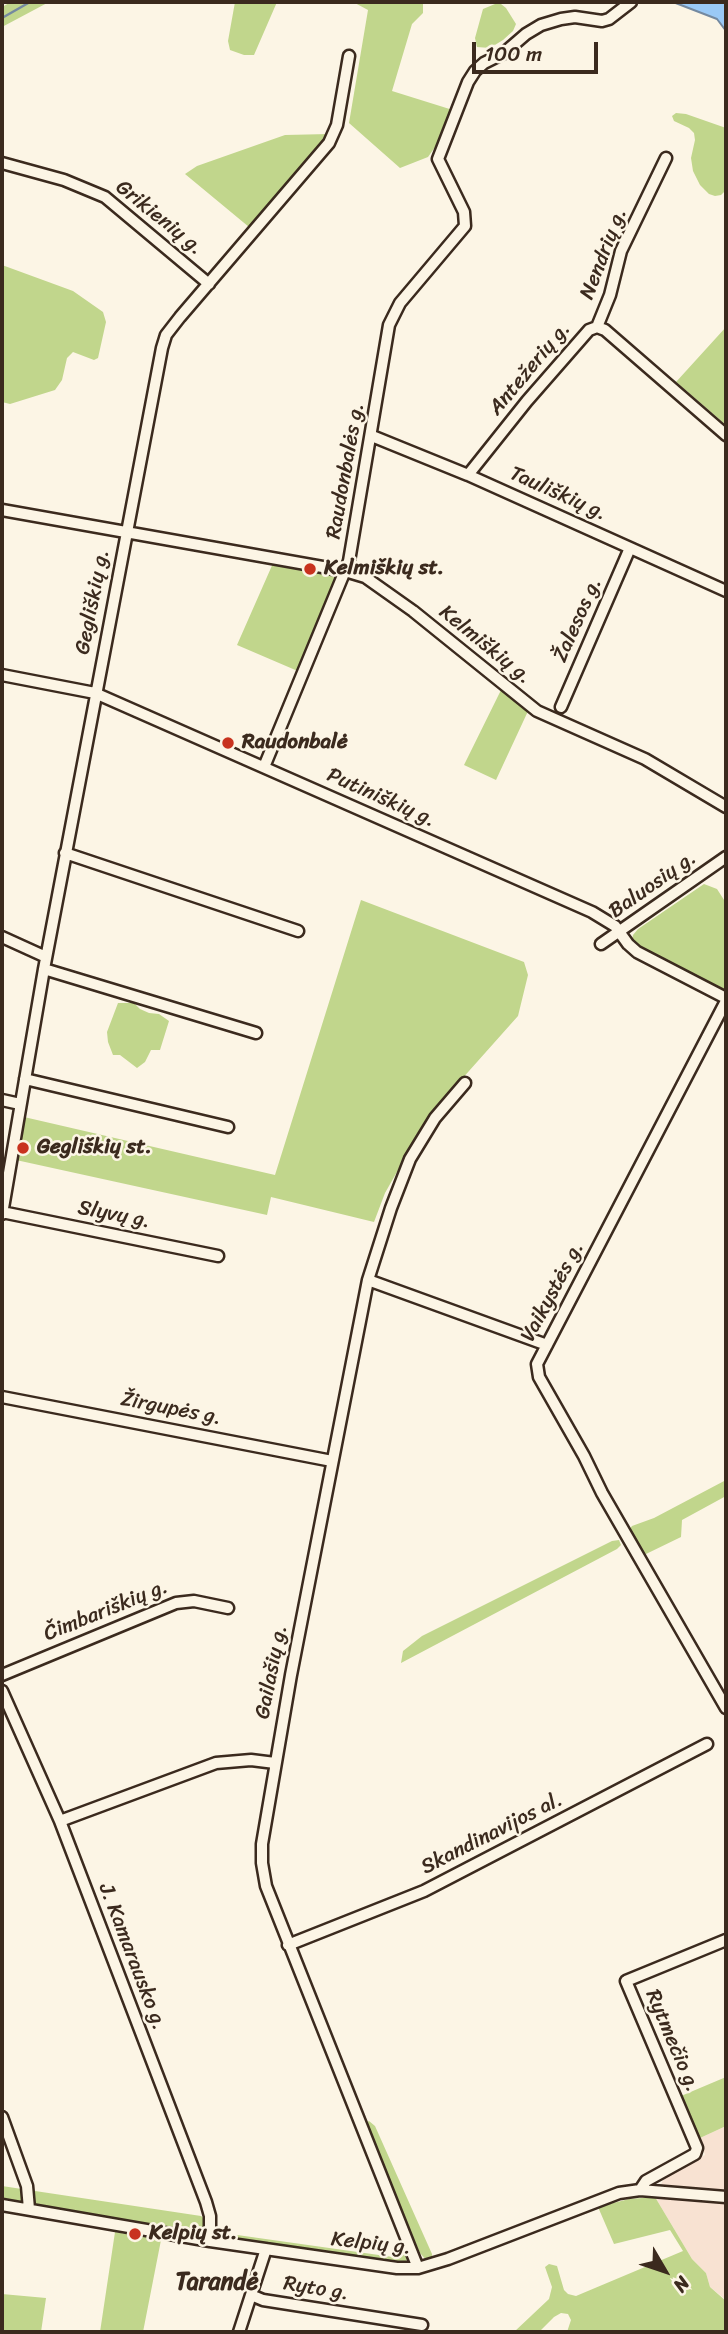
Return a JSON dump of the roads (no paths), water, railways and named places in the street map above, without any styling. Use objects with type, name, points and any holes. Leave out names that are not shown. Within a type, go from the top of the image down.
[{"type":"street","name":"Raudonbalės g.","points":[[264,767],[351,555],[389,325],[394,312],[466,226],[464,212],[438,159],[463,94],[475,71],[484,63],[504,53],[541,25],[575,17],[602,21],[609,19],[631,2]]},
{"type":"street","name":"Gegliškių g.","points":[[2,1213],[65,853],[162,348],[172,327],[329,143],[337,125],[349,56]]},
{"type":"street","name":"Nendrių g.","points":[[597,327],[610,295],[621,251],[666,158]]},
{"type":"street","name":"Grikienių g.","points":[[2,163],[64,180],[105,197],[209,284]]},
{"type":"street","name":"Antežerių g.","points":[[468,475],[580,340],[589,330],[597,327],[605,330],[726,435]]},
{"type":"street","name":"Tauliškių g.","points":[[372,436],[468,475],[726,591]]},
{"type":"street","name":"Kelmiškių g.","points":[[2,510],[345,571],[365,578],[383,588],[537,711],[645,759],[726,807]]},
{"type":"street","name":"Žalesos g.","points":[[561,707],[631,548]]},
{"type":"street","name":"Putiniškių g.","points":[[2,675],[95,694],[592,912],[611,923],[637,952],[726,1000]]},
{"type":"street","points":[[65,853],[299,931]]},
{"type":"street","name":"Baluosių g.","points":[[601,944],[726,857]]},
{"type":"street","points":[[2,937],[46,957]]},
{"type":"street","points":[[44,970],[256,1033]]},
{"type":"street","name":"Vaikystės g.","points":[[726,1000],[537,1364],[539,1377],[602,1493],[726,1708]]},
{"type":"street","points":[[25,1079],[228,1127]]},
{"type":"street","name":"Gailašių g.","points":[[418,2268],[288,1945],[266,1886],[261,1863],[275,1763],[368,1280],[410,1159],[435,1118],[465,1083]]},
{"type":"street","points":[[2,1100],[20,1104]]},
{"type":"street","name":"Slyvų g.","points":[[2,1213],[218,1256]]},
{"type":"street","points":[[368,1280],[547,1345]]},
{"type":"street","name":"Žirgupės g.","points":[[2,1397],[332,1461]]},
{"type":"street","name":"Čimbariškių g.","points":[[2,1675],[176,1602],[194,1601],[228,1608]]},
{"type":"street","name":"J. Kamarausko g.","points":[[2,1690],[60,1821],[206,2202],[210,2216],[210,2241]]},
{"type":"street","name":"Skandinavijos al.","points":[[288,1945],[424,1891],[707,1744]]},
{"type":"street","points":[[60,1821],[216,1763],[251,1760],[275,1763]]},
{"type":"street","name":"Rytmečio g.","points":[[640,2190],[646,2181],[695,2154],[697,2148],[626,1981],[726,1940]]},
{"type":"street","points":[[2,2117],[27,2186],[29,2209]]},
{"type":"street","name":"Kelpių g.","points":[[2,2204],[210,2241],[397,2269],[418,2268],[448,2259],[619,2193],[640,2190],[726,2197]]},
{"type":"street","name":"Ryto g.","points":[[266,2249],[251,2295],[264,2300],[422,2325]]},
{"type":"street","points":[[239,2332],[251,2295]]},
{"type":"water","points":[[673,2],[726,2],[726,31],[717,19]]},
{"type":"waterway","points":[[2,18],[30,2]]},
{"type":"place","name":"Kelmiškių st.","points":[[310,569]]},
{"type":"place","name":"Raudonbalė","points":[[228,743]]},
{"type":"place","name":"Gegliškių st.","points":[[23,1148]]},
{"type":"place","name":"Kelpių st.","points":[[135,2234]]},
{"type":"district","name":"Tarandė","points":[[217,2283]]}]
